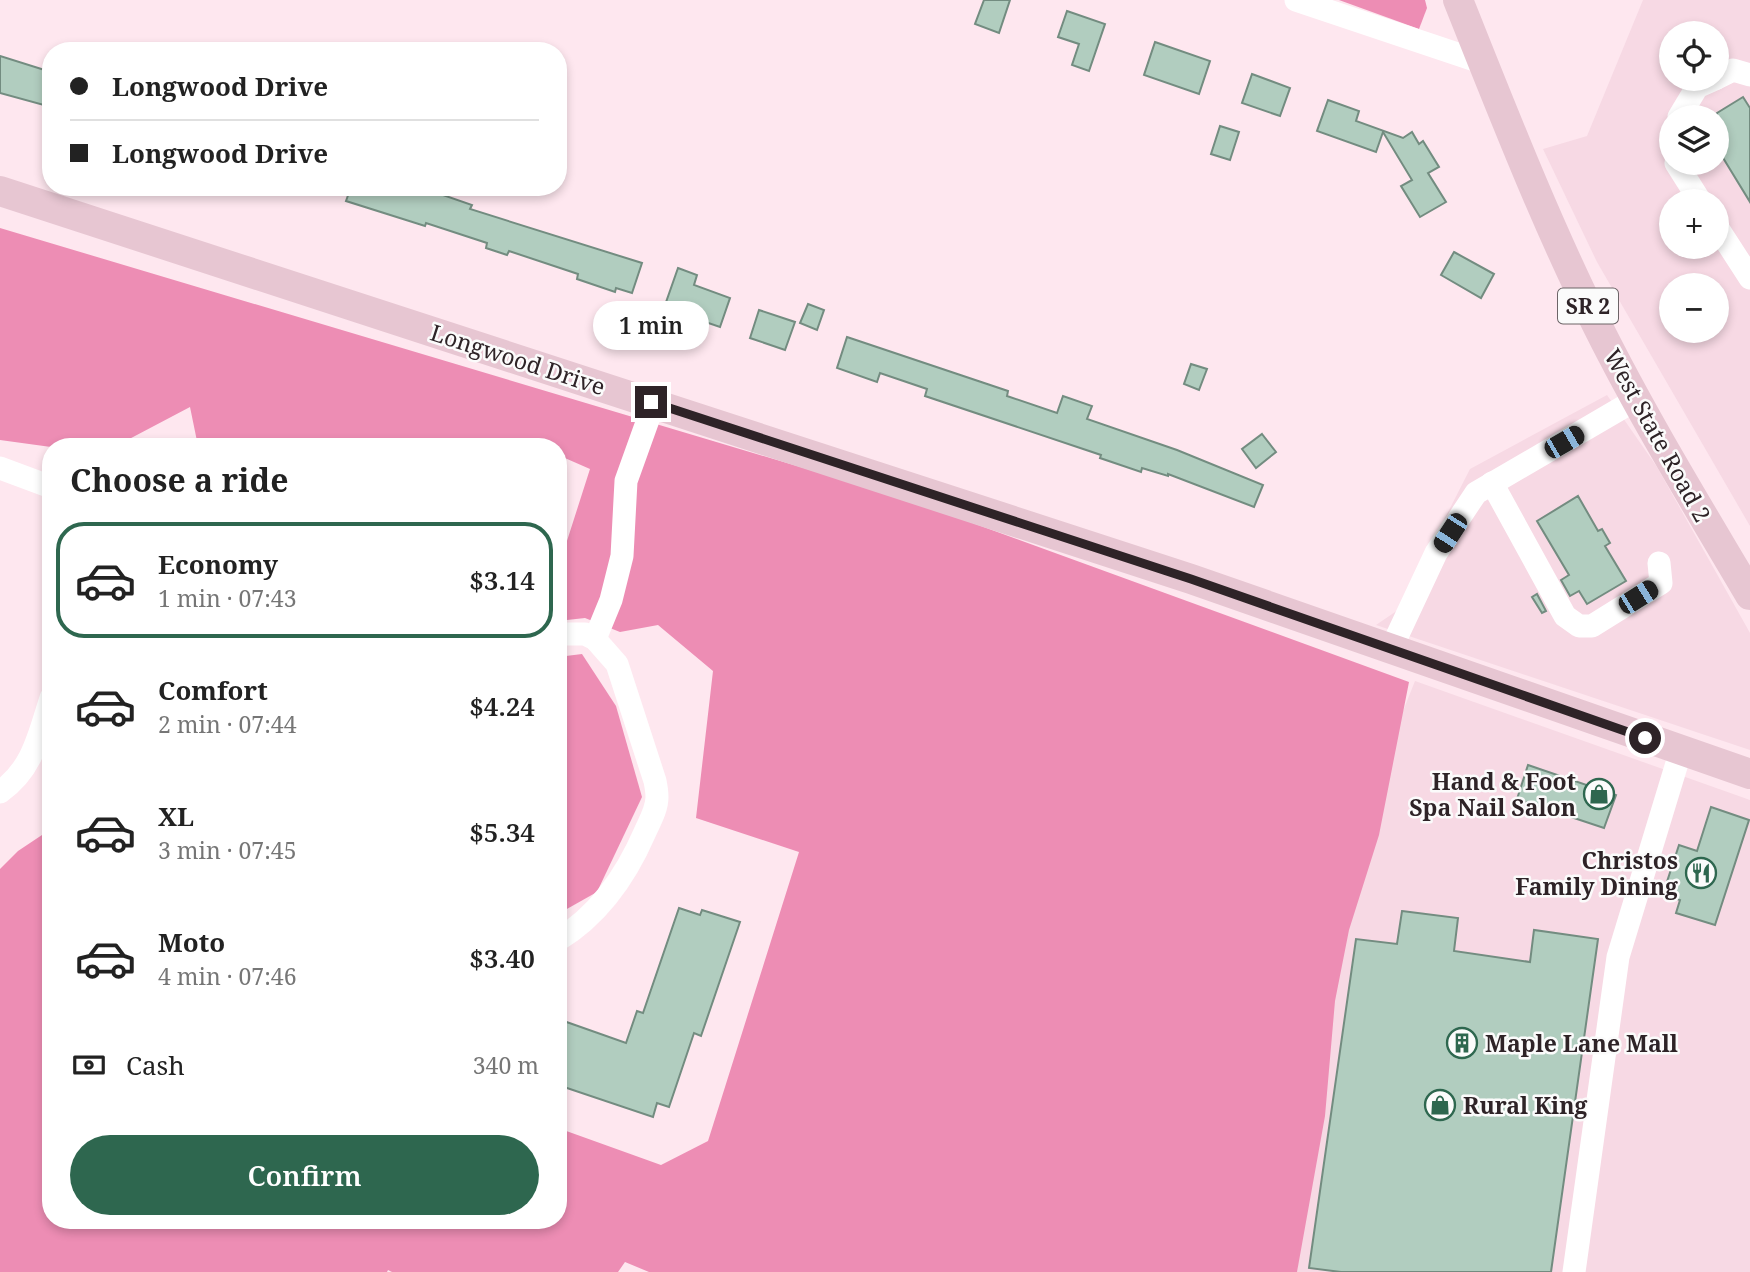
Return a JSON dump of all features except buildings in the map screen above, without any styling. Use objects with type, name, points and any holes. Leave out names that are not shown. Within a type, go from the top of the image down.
[{"type":"main road","name":"West State Road 2","points":[[1458,0],[1547,216],[1598,327],[1750,595]]},
{"type":"main road","name":"Longwood Drive","points":[[0,191],[1191,579],[1750,774]]},
{"type":"street","points":[[1296,0],[1484,63]]},
{"type":"street","points":[[1729,72],[1733,70],[1750,75]]},
{"type":"street","points":[[1729,246],[1750,278]]},
{"type":"street","points":[[1391,649],[1436,553],[1476,493],[1637,399]]},
{"type":"street","points":[[595,639],[611,600],[622,556],[626,481],[654,403]]},
{"type":"street","points":[[0,468],[42,484]]},
{"type":"street","points":[[1492,483],[1565,616],[1579,626],[1592,626],[1661,583],[1659,563]]},
{"type":"street","points":[[567,634],[585,634],[595,639],[617,664],[655,780],[657,796],[655,809],[634,856],[612,891],[587,920],[567,934]]},
{"type":"street","points":[[0,792],[16,781],[29,762],[42,724]]},
{"type":"street","points":[[1574,1272],[1618,957],[1681,750]]},
{"type":"shaded area","points":[[1339,0],[1425,0],[1427,8],[1419,29]]},
{"type":"shaded area","points":[[1643,0],[1750,0],[1750,526],[1597,262],[1543,149],[1587,136]]},
{"type":"shaded area","points":[[0,228],[904,498],[1409,682],[1379,835],[1349,930],[1335,1001],[1325,1116],[1297,1272],[649,1272],[625,1262],[618,1272],[0,1272],[0,869],[18,851],[42,835],[42,1229],[567,1229],[567,1131],[661,1165],[708,1141],[799,852],[696,818],[713,671],[658,625],[620,632],[585,618],[567,620],[567,541],[590,469],[567,459],[567,438],[196,438],[190,407],[131,438],[42,438],[42,446],[0,440]]},
{"type":"shaded area","points":[[1607,395],[1657,467],[1750,633],[1750,750],[1376,625],[1398,610],[1470,469]]},
{"type":"shaded area","points":[[582,654],[616,706],[642,797],[597,892],[567,909],[567,656]]},
{"type":"shaded area","points":[[1415,681],[1750,800],[1750,1272],[1297,1272],[1356,829]]},
{"type":"place","name":"Hand & Foot Spa Nail Salon","points":[[1599,794]]},
{"type":"place","name":"Christos Family Dining","points":[[1701,873]]},
{"type":"place","name":"Maple Lane Mall","points":[[1462,1043]]},
{"type":"place","name":"Rural King","points":[[1440,1105]]},
{"type":"route","points":[[651,402],[1191,579],[1645,738]]}]
